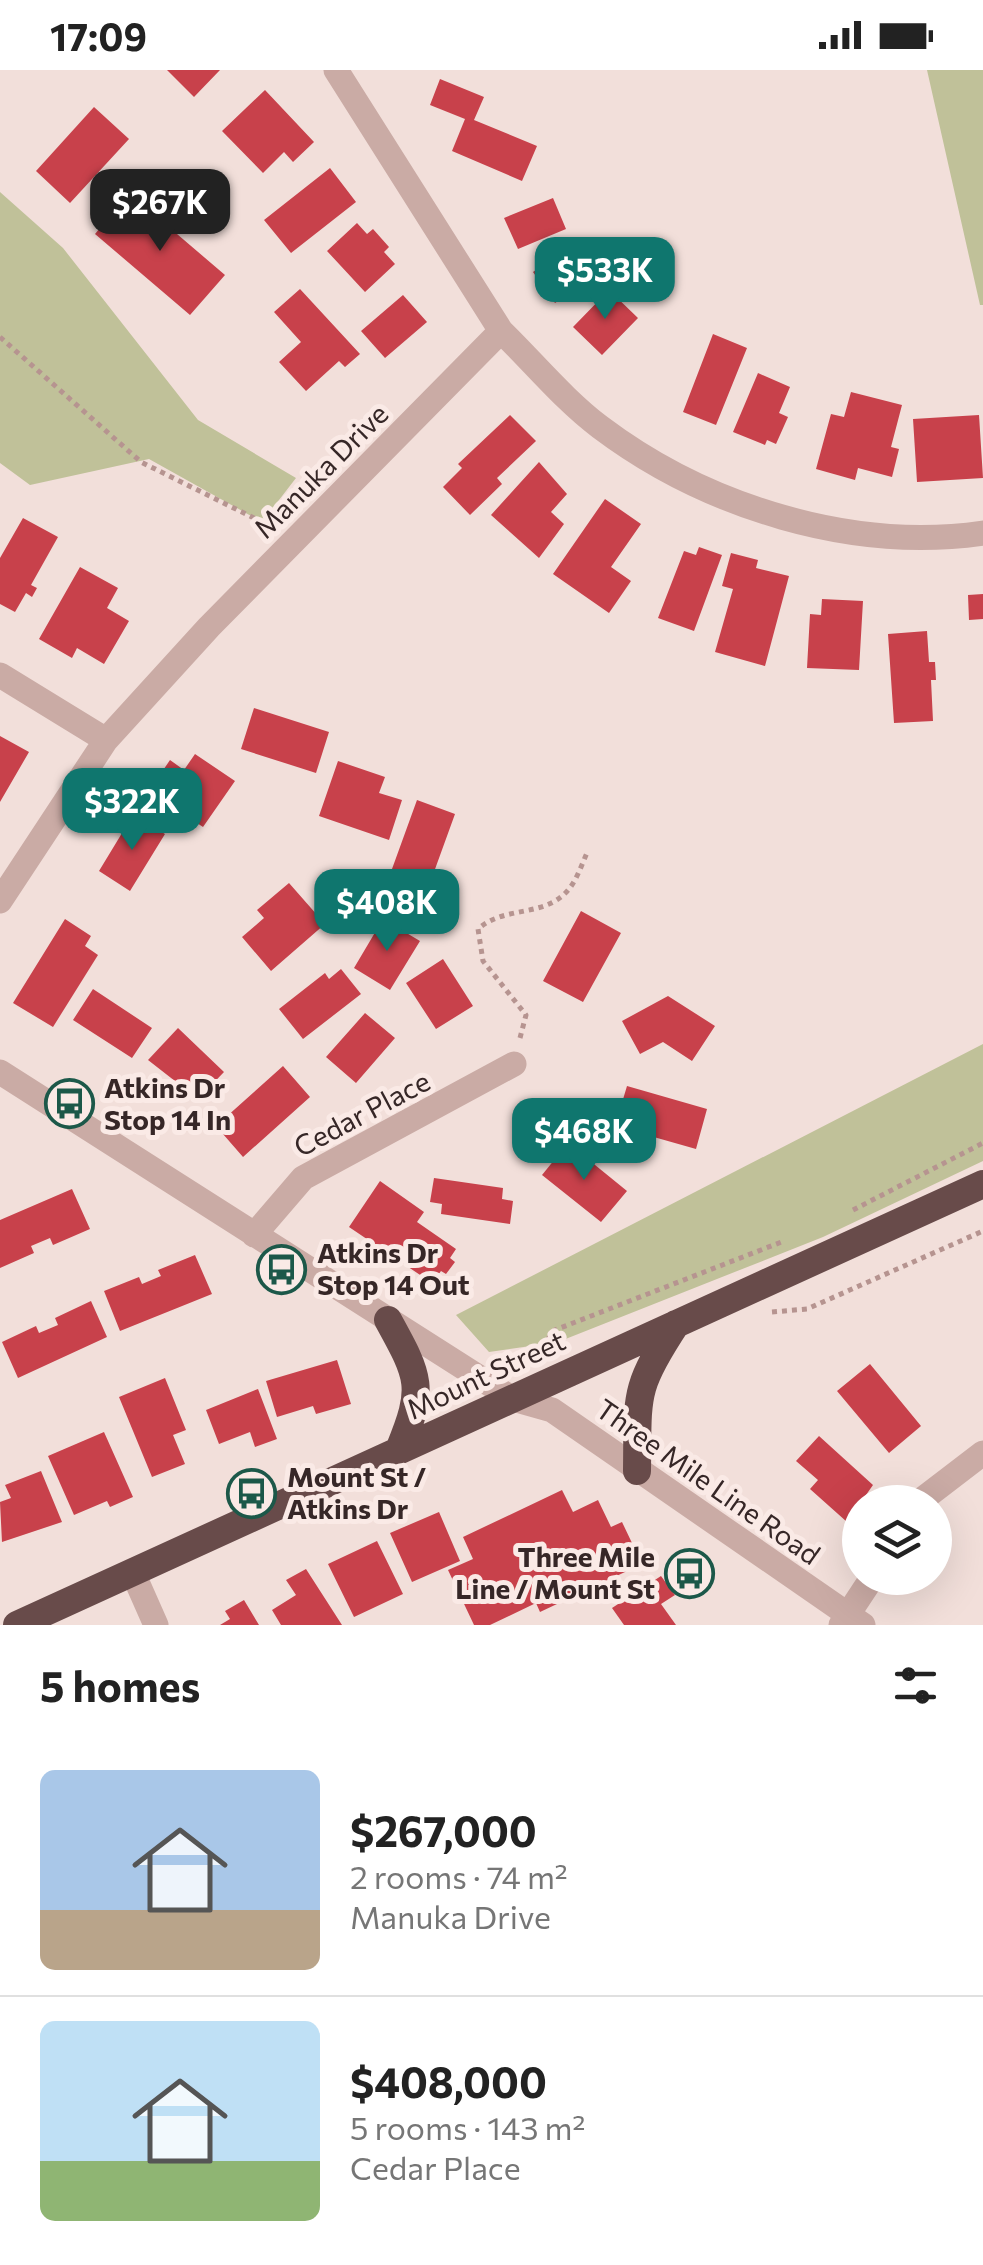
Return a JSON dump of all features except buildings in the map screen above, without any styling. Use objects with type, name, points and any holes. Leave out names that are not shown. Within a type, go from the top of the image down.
[{"type":"highway","name":"Mount Street","points":[[17,1625],[983,1184]]},
{"type":"highway","points":[[388,1320],[417,1372],[414,1413],[399,1450]]},
{"type":"highway","points":[[638,1471],[635,1405],[646,1369],[677,1322]]},
{"type":"street","points":[[336,70],[501,331],[600,427],[698,486],[785,517],[860,535],[948,538],[983,532]]},
{"type":"street","name":"Manuka Drive","points":[[0,900],[106,740],[295,539],[501,331]]},
{"type":"street","points":[[0,675],[106,740]]},
{"type":"street","name":"Cedar Place","points":[[254,1235],[303,1178],[514,1064]]},
{"type":"street","name":"Three Mile Line Road","points":[[0,1072],[513,1398],[552,1410],[851,1622]]},
{"type":"street","points":[[942,1485],[983,1453]]},
{"type":"street","points":[[133,1574],[156,1625]]},
{"type":"street","points":[[851,1622],[864,1595]]},
{"type":"path","points":[[0,337],[141,462],[295,539]]},
{"type":"path","points":[[514,1064],[526,1015],[482,961],[478,930],[492,918],[550,906],[570,888],[587,853]]},
{"type":"path","points":[[851,1211],[983,1143]]},
{"type":"path","points":[[770,1312],[807,1308],[983,1231]]},
{"type":"path","points":[[513,1398],[528,1366],[555,1330],[800,1235]]},
{"type":"green space","points":[[927,70],[983,70],[983,305],[980,305]]},
{"type":"green space","points":[[0,192],[63,248],[198,420],[296,478],[262,522],[149,459],[30,485],[0,463]]},
{"type":"green space","points":[[983,1044],[983,1161],[823,1237],[558,1342],[489,1352],[456,1315]]},
{"type":"place","name":"Atkins Dr Stop 14 In","points":[[69,1104]]},
{"type":"place","name":"Atkins Dr Stop 14 Out","points":[[282,1269]]},
{"type":"place","name":"Mount St / Atkins Dr","points":[[252,1493]]},
{"type":"place","name":"Three Mile Line / Mount St","points":[[690,1573]]}]
